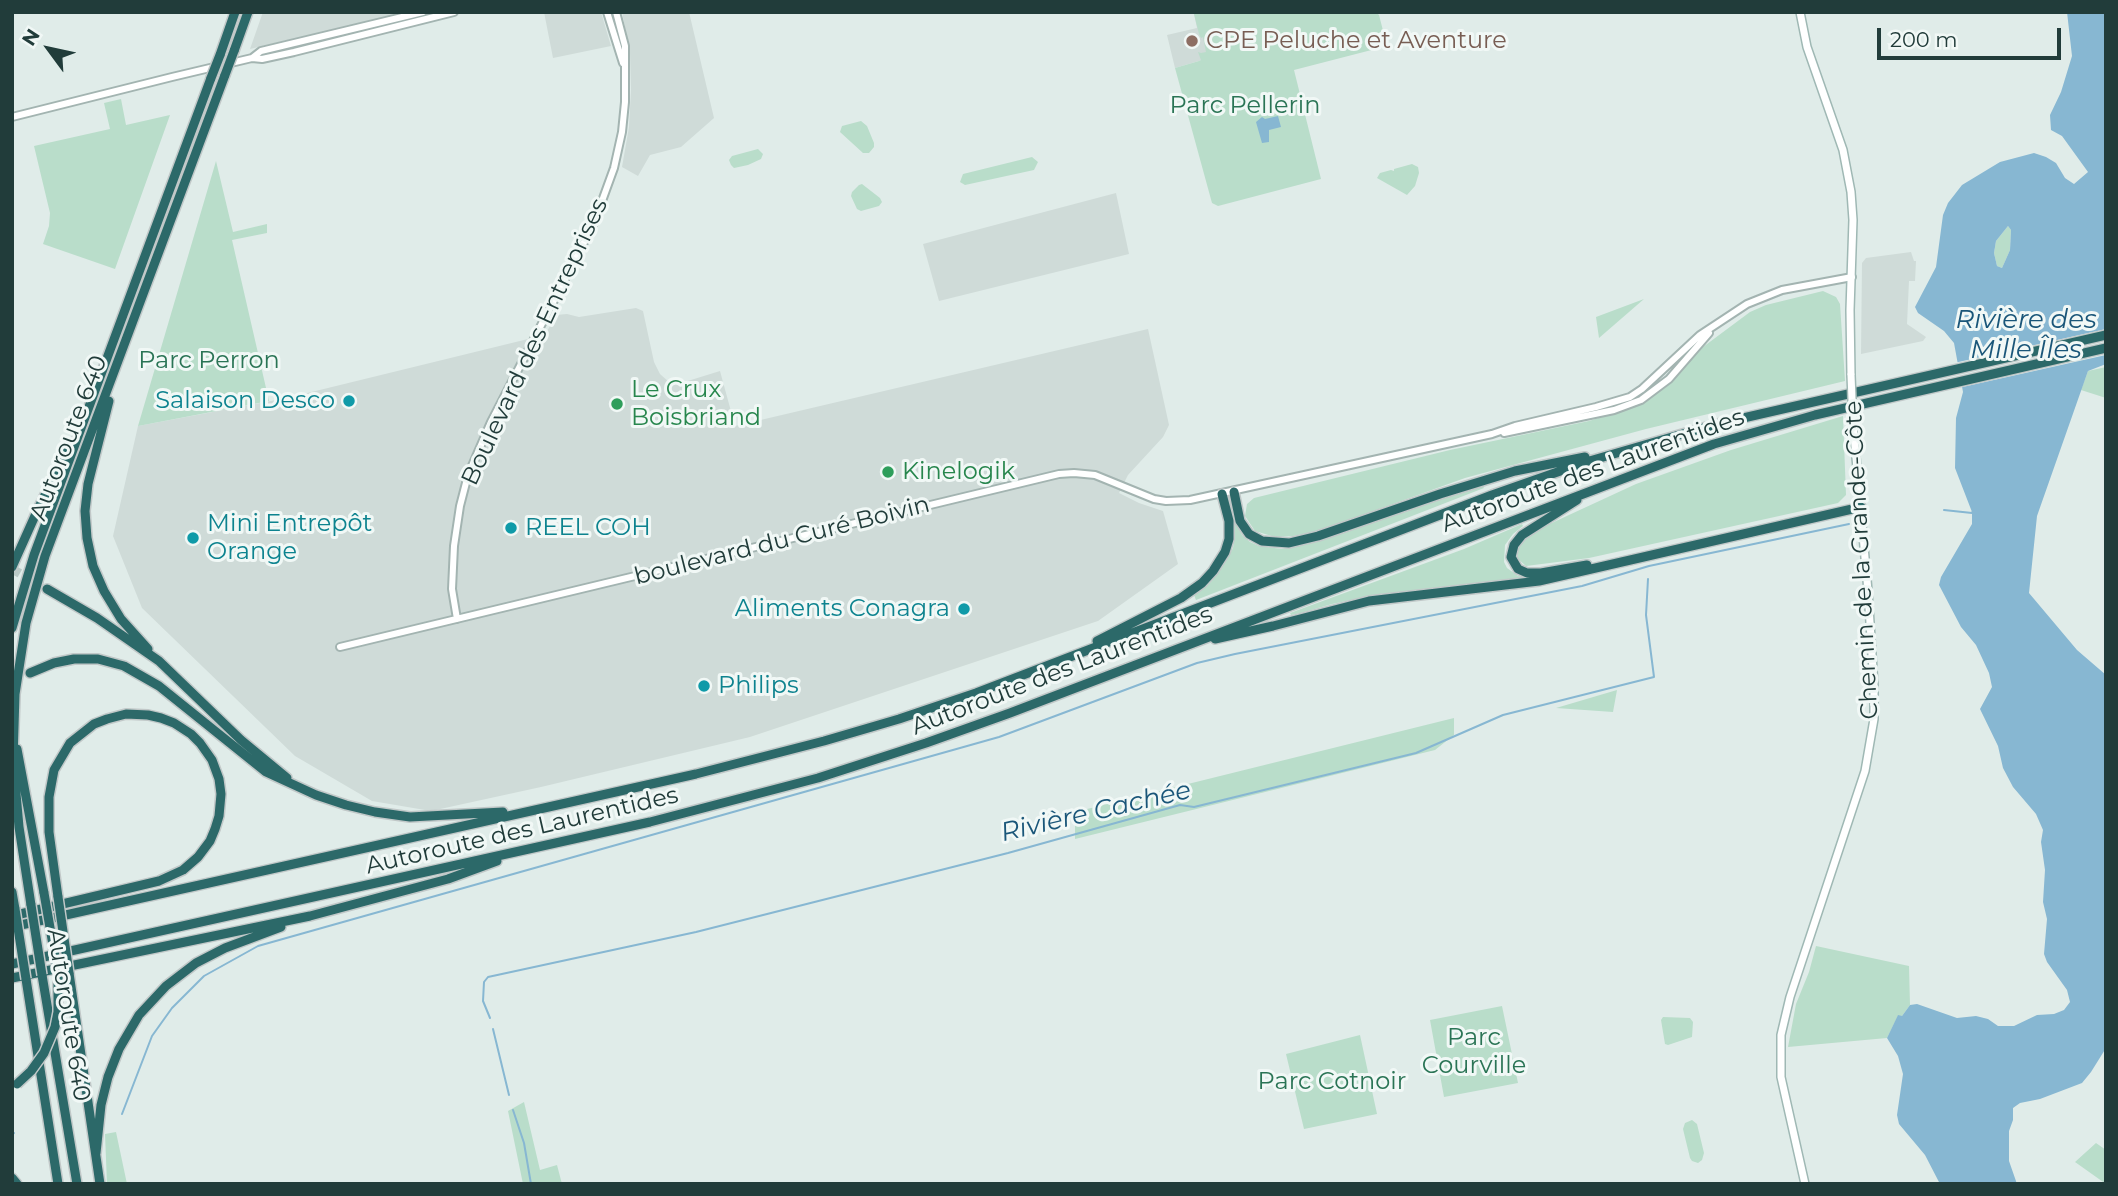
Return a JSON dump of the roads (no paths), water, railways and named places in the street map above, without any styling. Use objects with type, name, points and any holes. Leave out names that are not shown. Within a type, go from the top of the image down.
[{"type":"highway","name":"Autoroute 640","points":[[12,628],[34,555],[235,12]]},
{"type":"highway","name":"Autoroute 640","points":[[76,1184],[16,806],[13,726],[22,644],[38,577],[118,365],[223,70],[234,51],[248,12]]},
{"type":"highway","name":"Autoroute des Laurentides","points":[[12,927],[729,766],[824,741],[947,703],[1513,487],[1622,451],[1717,424],[2106,335]]},
{"type":"highway","name":"Autoroute des Laurentides","points":[[12,964],[730,802],[859,765],[978,725],[1737,436],[1805,417],[2106,348]]},
{"type":"highway","points":[[118,365],[90,473],[85,511],[87,538],[96,575],[121,619],[159,661],[249,747],[299,787]]},
{"type":"highway","points":[[12,567],[86,414]]},
{"type":"highway","points":[[1234,492],[1240,521],[1249,534],[1262,541],[1289,543],[1318,536],[1515,471],[1622,451]]},
{"type":"highway","points":[[1594,489],[1532,527],[1518,539],[1511,553],[1518,569],[1537,573],[1658,554]]},
{"type":"highway","points":[[1055,663],[1170,604],[1191,592],[1208,577],[1222,558],[1229,539],[1229,521],[1223,494]]},
{"type":"highway","points":[[1189,644],[1369,601],[1522,584],[1860,507]]},
{"type":"highway","points":[[47,589],[97,618],[159,661]]},
{"type":"highway","points":[[30,673],[54,663],[74,659],[98,659],[124,666],[159,686],[260,768],[346,805],[397,816],[424,817],[530,811]]},
{"type":"highway","points":[[14,912],[159,881],[177,873],[198,857],[215,829],[221,794],[212,760],[200,743],[174,723],[161,718],[126,714],[113,717],[94,724],[70,743],[57,764],[49,797],[49,832],[58,897],[69,973],[90,1123],[100,1184]]},
{"type":"highway","points":[[13,726],[58,974],[58,1012],[55,1027],[44,1053],[15,1085]]},
{"type":"highway","points":[[12,978],[310,916],[448,879],[534,848]]},
{"type":"highway","name":"Autoroute 640","points":[[12,892],[58,1184]]},
{"type":"highway","points":[[96,1153],[101,1105],[111,1068],[129,1031],[152,1000],[173,980],[205,958],[310,916]]},
{"type":"highway","points":[[12,934],[26,979]]},
{"type":"highway","points":[[12,1178],[17,1184]]},
{"type":"main road","name":"Chemin de la Grande-Côte","points":[[1800,12],[1807,47],[1833,119],[1849,180],[1853,215],[1853,424],[1874,686],[1874,719],[1863,779],[1788,1003],[1780,1042],[1782,1083],[1805,1184]]},
{"type":"street","points":[[12,117],[223,70],[253,58],[261,51],[423,12]]},
{"type":"street","points":[[253,58],[286,54],[454,12]]},
{"type":"street","name":"Boulevard des Entreprises","points":[[607,12],[624,65]]},
{"type":"street","name":"Boulevard des Entreprises","points":[[457,619],[452,589],[453,557],[465,487],[484,437],[601,209],[614,169],[625,102],[625,46],[616,12]]},
{"type":"street","points":[[1492,434],[1630,397],[1700,335],[1747,304],[1825,280],[1852,276]]},
{"type":"street","points":[[1492,434],[1516,432],[1614,410],[1641,400],[1674,374],[1714,326]]},
{"type":"street","name":"boulevard du Curé Boivin","points":[[340,647],[1059,474],[1095,475],[1146,496],[1166,501],[1190,500],[1492,434]]},
{"type":"water","name":"Rivière des Mille Îles","points":[[2067,12],[2106,12],[2106,364],[2088,371],[2037,516],[2029,593],[2077,650],[2106,675],[2106,1048],[2082,1083],[2040,1099],[2020,1103],[2013,1108],[2009,1131],[2009,1161],[2017,1184],[1940,1184],[1925,1155],[1899,1124],[1897,1115],[1903,1074],[1898,1056],[1887,1038],[1898,1015],[1902,1016],[1910,1005],[1917,1004],[1957,1018],[1976,1016],[1988,1019],[1998,1026],[2014,1026],[2037,1015],[2054,1014],[2064,1010],[2070,1002],[2067,990],[2044,954],[2047,919],[2043,902],[2043,830],[2036,814],[2013,787],[2003,768],[1998,746],[1980,709],[1992,687],[1989,673],[1976,645],[1961,627],[1939,585],[1972,524],[1972,512],[1955,468],[1956,418],[1963,392],[1954,343],[1944,331],[1918,313],[1915,307],[1936,267],[1943,215],[1948,203],[1962,185],[2000,162],[2034,153],[2056,163],[2065,178],[2074,184],[2088,172],[2062,136],[2051,130],[2050,115],[2061,92],[2072,56]],"holes":[[[2008,226],[2011,230],[2010,250],[2002,268],[1997,266],[1994,253],[1996,241]]]},
{"type":"water","points":[[1278,116],[1281,127],[1269,130],[1269,142],[1262,143],[1256,122],[1262,117],[1265,119]]},
{"type":"waterway","name":"Rivière Cachée","points":[[1944,510],[1973,511]]},
{"type":"waterway","points":[[122,1114],[152,1036],[172,1008],[204,976],[258,946],[999,737],[1197,663],[1582,586],[1649,566],[1849,524]]},
{"type":"waterway","name":"Rivière Cachée","points":[[490,1018],[483,1001],[484,982],[488,977],[696,932],[1008,853],[1180,805],[1194,807],[1416,753],[1503,715],[1654,677],[1646,615],[1648,579]]},
{"type":"waterway","name":"Rivière Cachée","points":[[493,1029],[509,1095]]},
{"type":"waterway","name":"Rivière Cachée","points":[[513,1110],[524,1143],[531,1184]]},
{"type":"tunnel","points":[[12,569],[42,586]]},
{"type":"place","name":"CPE Peluche et Aventure","points":[[1192,41]]},
{"type":"place","name":"Salaison Desco","points":[[349,401]]},
{"type":"place","name":"Le Crux Boisbriand","points":[[617,404]]},
{"type":"place","name":"Kinelogik","points":[[888,472]]},
{"type":"place","name":"REEL COH","points":[[511,528]]},
{"type":"place","name":"Mini Entrepôt Orange","points":[[193,538]]},
{"type":"place","name":"Aliments Conagra","points":[[964,609]]},
{"type":"place","name":"Philips","points":[[704,686]]},
{"type":"park label","name":"Parc Pellerin","points":[[1245,106]]},
{"type":"park label","name":"Parc Perron","points":[[209,361]]},
{"type":"park label","name":"Parc Courville","points":[[1474,1052]]},
{"type":"park label","name":"Parc Cotnoir","points":[[1332,1082]]}]
